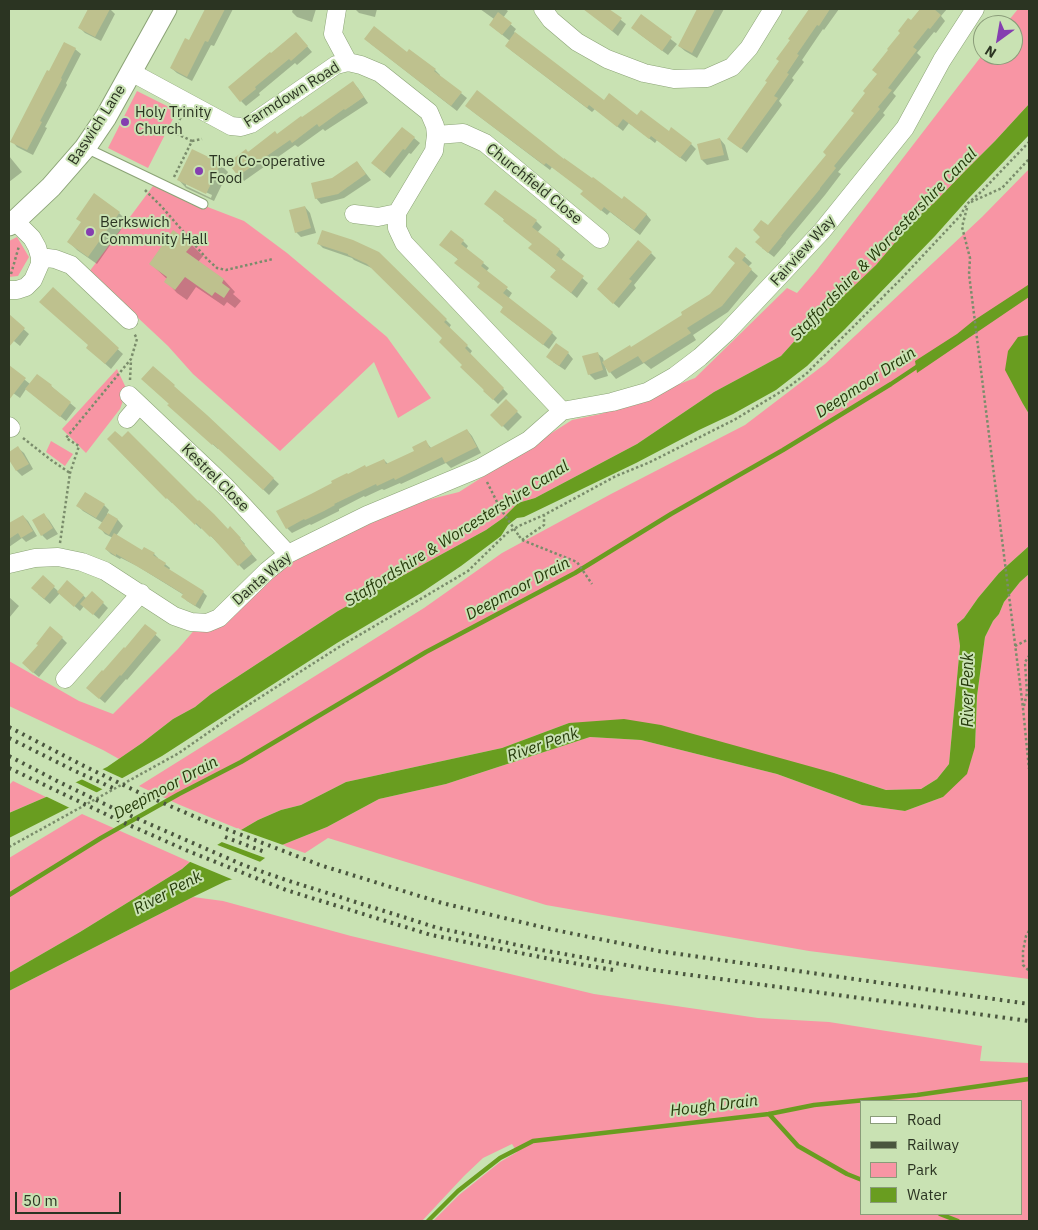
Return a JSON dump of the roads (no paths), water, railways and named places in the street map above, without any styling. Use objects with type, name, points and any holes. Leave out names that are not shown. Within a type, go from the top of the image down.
[{"type":"street","name":"Baswich Lane","points":[[16,225],[85,148],[106,117],[166,9]]},
{"type":"street","points":[[337,9],[333,34],[348,62]]},
{"type":"street","points":[[544,9],[551,20],[577,42],[607,59],[644,73],[674,79],[707,78],[732,67],[749,48],[765,12]]},
{"type":"street","name":"Fairview Way","points":[[562,411],[612,402],[648,392],[675,376],[700,357],[726,333],[822,231],[905,128],[942,60],[975,9]]},
{"type":"street","name":"Farmdown Road","points":[[131,72],[231,126],[241,127],[250,124],[336,66],[348,62],[380,73],[429,112],[435,126],[436,135]]},
{"type":"street","name":"Churchfield Close","points":[[436,135],[463,133],[484,143],[600,239]]},
{"type":"street","points":[[436,135],[434,151],[397,213],[397,228],[404,243],[562,411]]},
{"type":"street","points":[[354,214],[378,217],[397,213]]},
{"type":"street","points":[[9,290],[17,290],[26,286],[33,280],[40,264],[37,247],[32,238],[16,225]]},
{"type":"street","points":[[40,257],[55,259],[71,265],[129,320]]},
{"type":"street","name":"Kestrel Close","points":[[127,419],[134,400],[225,486],[288,554]]},
{"type":"street","name":"Danta Way","points":[[9,564],[34,558],[58,557],[82,562],[105,571],[174,616],[191,622],[207,623],[219,618],[267,571],[288,554],[367,515],[480,468],[530,440],[562,411]]},
{"type":"street","points":[[65,679],[72,658],[141,593]]},
{"type":"lane","points":[[85,148],[203,204]]},
{"type":"water","points":[[1029,104],[1029,135],[845,329],[807,366],[776,390],[636,463],[524,517],[517,518],[508,525],[501,536],[421,593],[337,643],[162,756],[74,805],[9,838],[9,813],[107,767],[173,719],[195,707],[211,694],[338,611],[486,530],[503,518],[518,503],[535,498],[637,444],[714,392],[781,356],[824,312],[832,307],[876,265],[914,220],[934,203]]},
{"type":"water","points":[[1028,285],[1029,297],[917,373],[915,361]]},
{"type":"water","points":[[1029,335],[1029,414],[1005,370],[1008,351],[1018,337]]},
{"type":"water","name":"River Penk","points":[[1029,546],[1029,574],[1004,602],[985,637],[977,696],[975,747],[967,774],[943,797],[905,811],[862,805],[777,774],[641,740],[590,737],[446,784],[379,799],[327,827],[282,845],[240,877],[226,881],[193,897],[9,991],[9,973],[80,932],[258,820],[281,810],[301,805],[346,782],[502,748],[569,723],[624,719],[661,725],[834,773],[886,790],[921,789],[937,779],[949,764],[960,646],[957,624],[964,618],[999,573]]},
{"type":"waterway","name":"Deepmoor Drain","points":[[9,895],[101,838],[241,762],[426,652],[575,573],[671,514],[783,450],[921,364]]},
{"type":"waterway","name":"Hough Drain","points":[[866,1100],[917,1095],[1029,1079]]},
{"type":"waterway","name":"Hough Drain","points":[[428,1221],[458,1191],[500,1158],[533,1141],[769,1114],[814,1105],[860,1101]]},
{"type":"waterway","points":[[769,1114],[798,1146],[847,1174],[860,1179]]},
{"type":"waterway","points":[[943,1215],[958,1221]]},
{"type":"railway","points":[[9,727],[140,793],[200,819],[320,865],[442,903],[550,929],[658,951],[1029,1004]]},
{"type":"railway","points":[[9,738],[113,788]]},
{"type":"railway","points":[[9,756],[113,808],[243,865],[438,928],[536,949],[654,970],[1029,1021]]},
{"type":"railway","points":[[9,768],[188,851],[286,890],[431,935],[613,970]]},
{"type":"railway","points":[[225,837],[265,852]]},
{"type":"place","name":"Holy Trinity Church","points":[[125,122]]},
{"type":"place","name":"The Co-operative Food","points":[[199,171]]},
{"type":"place","name":"Berkswich Community Hall","points":[[90,232]]},
{"type":"water label","name":"Staffordshire & Worcestershire Canal","points":[[884,245]]},
{"type":"water label","name":"Staffordshire & Worcestershire Canal","points":[[457,534]]}]
